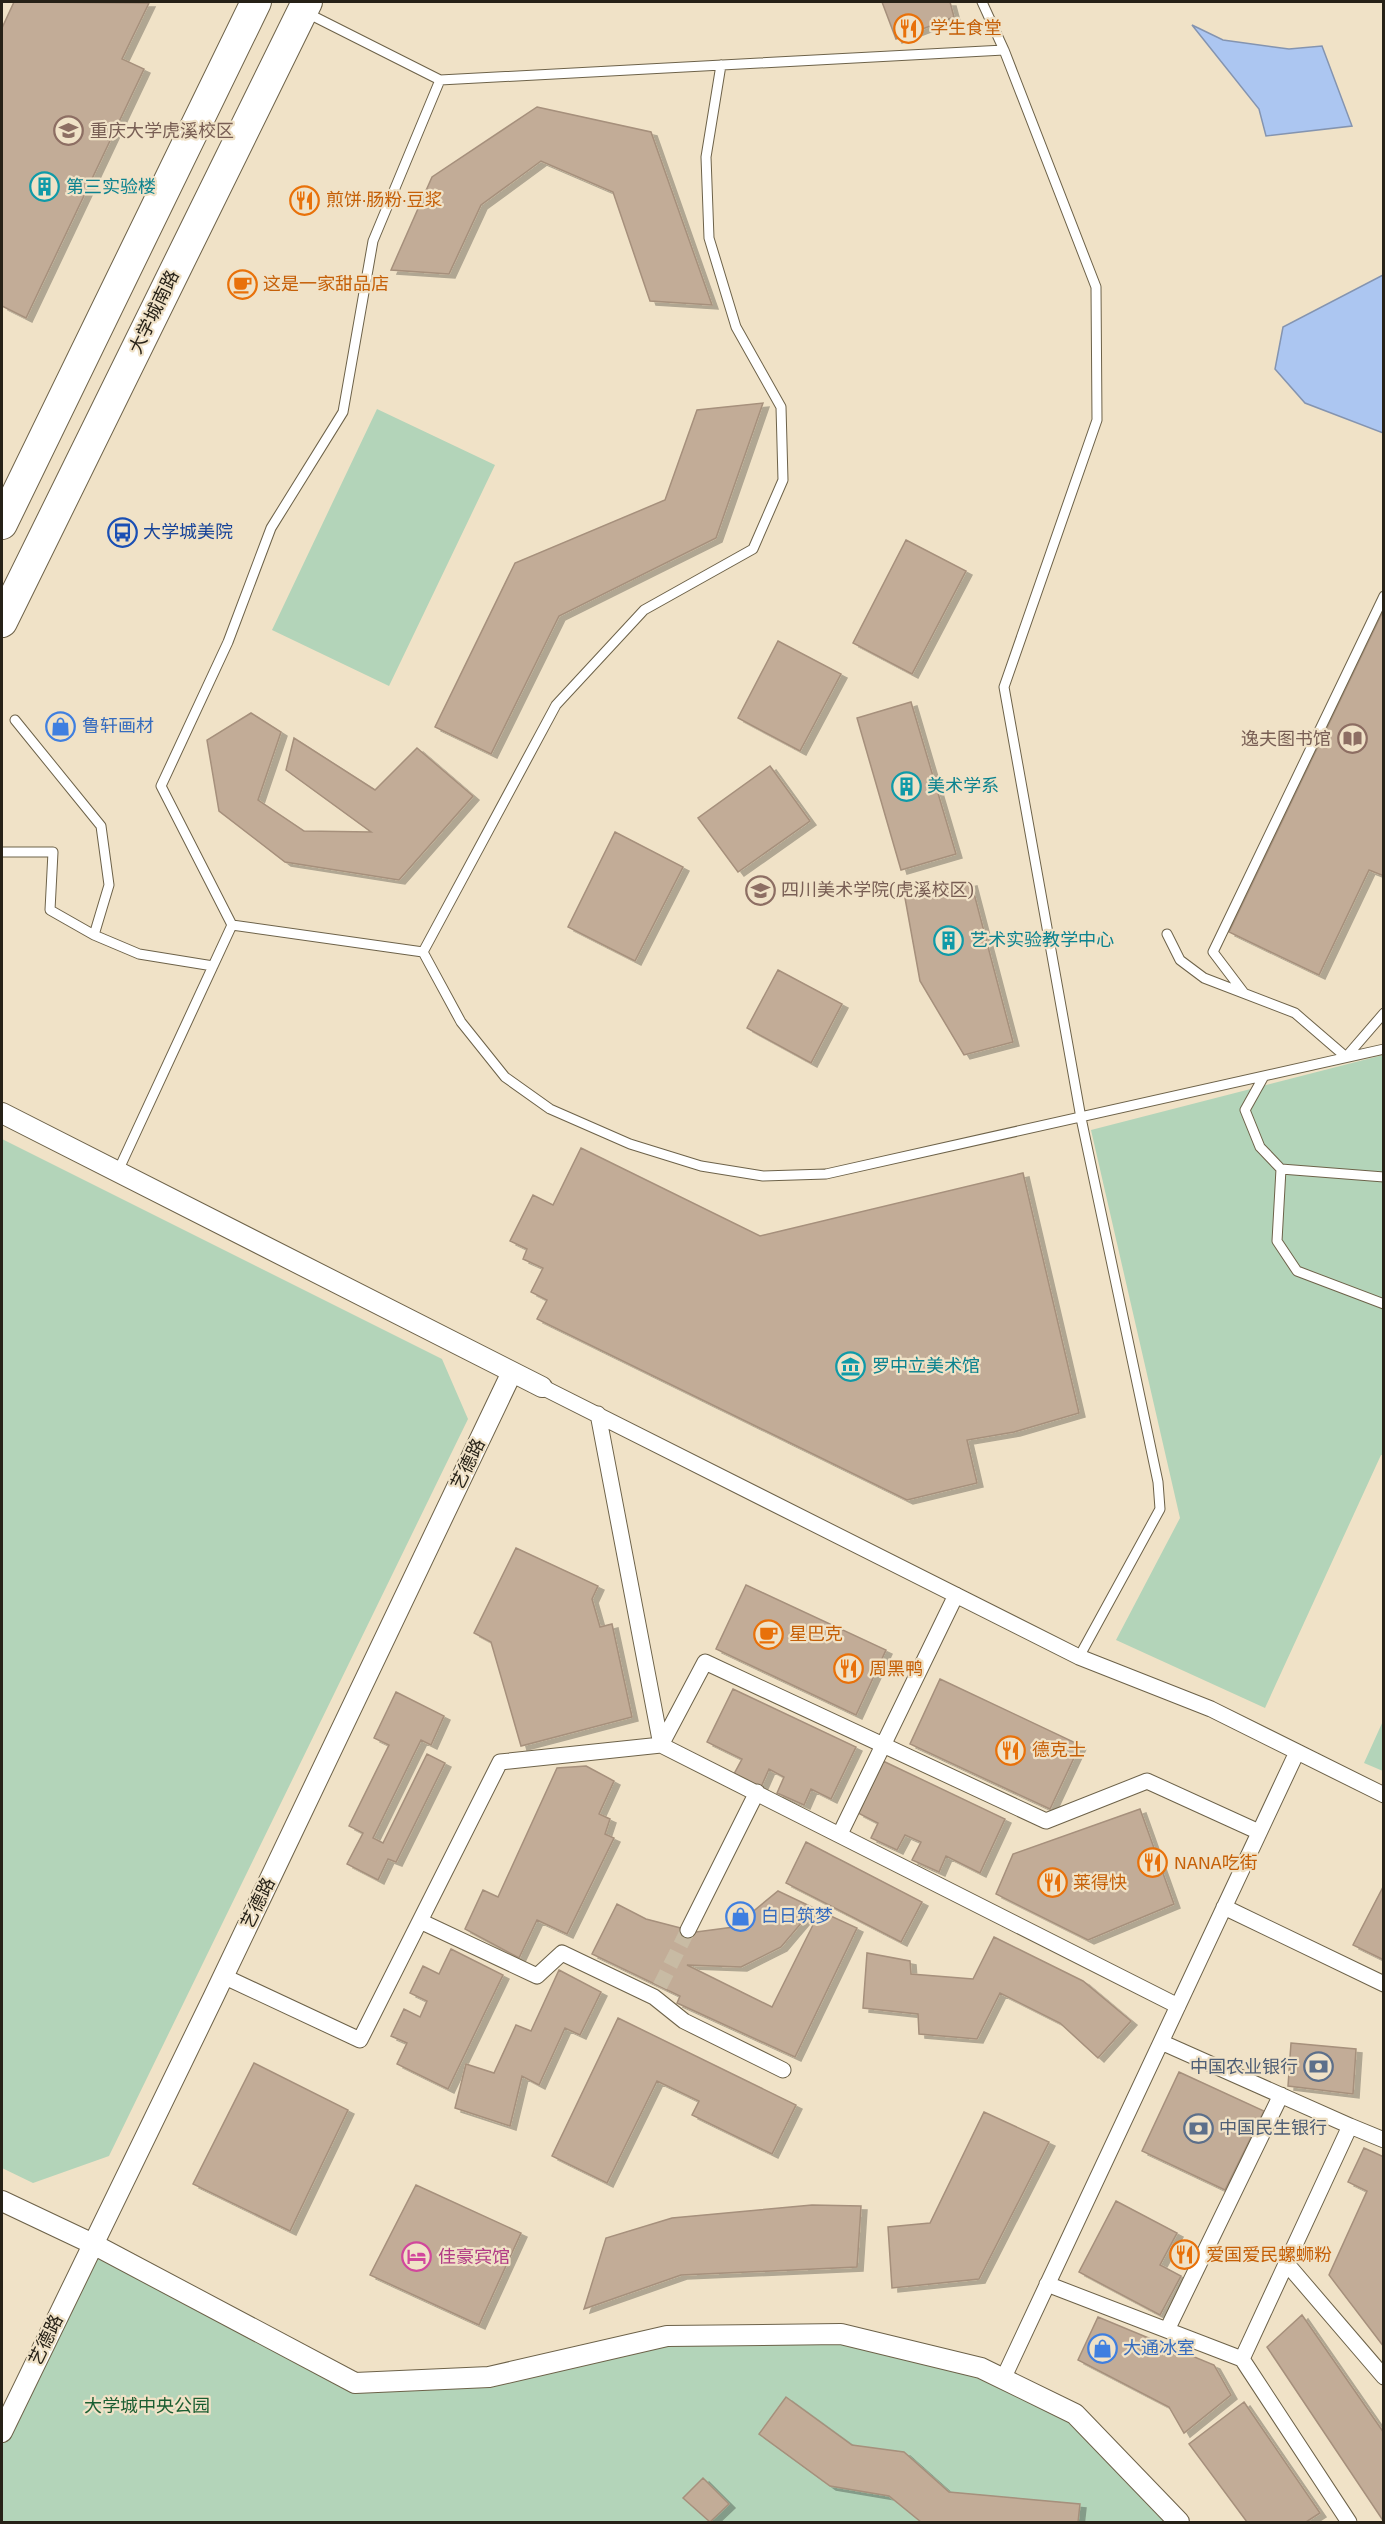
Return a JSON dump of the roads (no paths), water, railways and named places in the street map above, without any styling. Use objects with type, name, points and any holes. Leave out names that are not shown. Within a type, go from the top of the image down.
[{"type":"main road","points":[[2,524],[256,2]]},
{"type":"main road","name":"大学城南路","points":[[2,622],[305,6]]},
{"type":"street","points":[[2,1113],[542,1388],[598,1414],[1079,1657],[1211,1709],[1383,1795]]},
{"type":"street","name":"艺德路","points":[[2,2432],[512,1372]]},
{"type":"street","points":[[598,1414],[661,1745]]},
{"type":"street","points":[[840,1834],[956,1595]]},
{"type":"street","points":[[661,1745],[705,1662],[1046,1821],[1147,1781],[1259,1832]]},
{"type":"street","points":[[223,1976],[360,2040],[500,1762],[661,1745],[1178,2006]]},
{"type":"street","points":[[1003,2379],[1297,1752]]},
{"type":"street","points":[[688,1930],[757,1792]]},
{"type":"street","points":[[1224,1907],[1383,1984]]},
{"type":"street","points":[[420,1921],[537,1976],[562,1953],[657,1992],[684,2021],[783,2070]]},
{"type":"street","points":[[1161,2042],[1383,2140]]},
{"type":"street","points":[[1167,2330],[1281,2095]]},
{"type":"street","points":[[1242,2360],[1350,2126]]},
{"type":"street","points":[[2,2201],[93,2244],[355,2383],[489,2377],[667,2336],[841,2334],[981,2368],[1075,2414],[1179,2523]]},
{"type":"street","points":[[1287,2264],[1383,2378]]},
{"type":"street","points":[[1047,2284],[1242,2360],[1349,2523]]},
{"type":"lane","points":[[982,2],[1004,50],[1096,288],[1097,420],[1004,687],[1081,1118],[1158,1482],[1160,1509],[1079,1657]]},
{"type":"lane","points":[[305,6],[440,80],[1004,50]]},
{"type":"lane","points":[[423,952],[556,705],[644,609],[753,549],[783,480],[781,407],[736,327],[709,238],[706,157],[721,65]]},
{"type":"lane","points":[[232,925],[161,786],[228,642],[270,528],[344,412],[373,242],[440,80]]},
{"type":"lane","points":[[1244,993],[1213,952],[1383,596]]},
{"type":"lane","points":[[15,720],[101,826],[110,885],[94,935]]},
{"type":"lane","points":[[2,852],[53,852],[50,910],[94,935],[139,954],[213,966]]},
{"type":"lane","points":[[232,925],[423,952]]},
{"type":"lane","points":[[118,1171],[232,925]]},
{"type":"lane","points":[[1167,934],[1180,960],[1204,978],[1295,1013],[1346,1057]]},
{"type":"lane","points":[[423,952],[461,1022],[505,1077],[550,1109],[630,1144],[701,1166],[763,1176],[826,1174],[1383,1048]]},
{"type":"lane","points":[[1346,1057],[1383,1013]]},
{"type":"lane","points":[[1264,1076],[1245,1110],[1260,1147],[1281,1169],[1383,1177]]},
{"type":"lane","points":[[1281,1169],[1277,1241],[1297,1271],[1383,1304]]},
{"type":"water","points":[[1192,25],[1223,40],[1289,49],[1322,46],[1352,126],[1266,136],[1259,109]]},
{"type":"water","points":[[1383,275],[1383,433],[1305,403],[1275,369],[1283,327]]},
{"type":"tunnel","points":[[660,1986],[688,1930]]},
{"type":"place","name":"学生食堂","points":[[909,28]]},
{"type":"place","name":"重庆大学虎溪校区","points":[[69,131]]},
{"type":"place","name":"第三实验楼","points":[[45,187]]},
{"type":"place","name":"煎饼·肠粉·豆浆","points":[[305,200]]},
{"type":"place","name":"这是一家甜品店","points":[[242,284]]},
{"type":"place","name":"大学城美院","points":[[122,532]]},
{"type":"place","name":"鲁轩画材","points":[[61,726]]},
{"type":"place","name":"逸夫图书馆","points":[[1352,739]]},
{"type":"place","name":"美术学系","points":[[906,786]]},
{"type":"place","name":"四川美术学院(虎溪校区)","points":[[760,890]]},
{"type":"place","name":"艺术实验教学中心","points":[[949,940]]},
{"type":"place","name":"罗中立美术馆","points":[[851,1366]]},
{"type":"place","name":"星巴克","points":[[768,1634]]},
{"type":"place","name":"周黑鸭","points":[[848,1669]]},
{"type":"place","name":"德克士","points":[[1011,1750]]},
{"type":"place","name":"NANA吃街","points":[[1153,1863]]},
{"type":"place","name":"莱得快","points":[[1052,1883]]},
{"type":"place","name":"白日筑梦","points":[[740,1916]]},
{"type":"place","name":"中国农业银行","points":[[1319,2067]]},
{"type":"place","name":"中国民生银行","points":[[1198,2128]]},
{"type":"place","name":"爱国爱民螺蛳粉","points":[[1185,2255]]},
{"type":"place","name":"佳豪宾馆","points":[[417,2257]]},
{"type":"place","name":"大通冰室","points":[[1102,2348]]},
{"type":"park label","name":"大学城中央公园","points":[[147,2406]]}]
